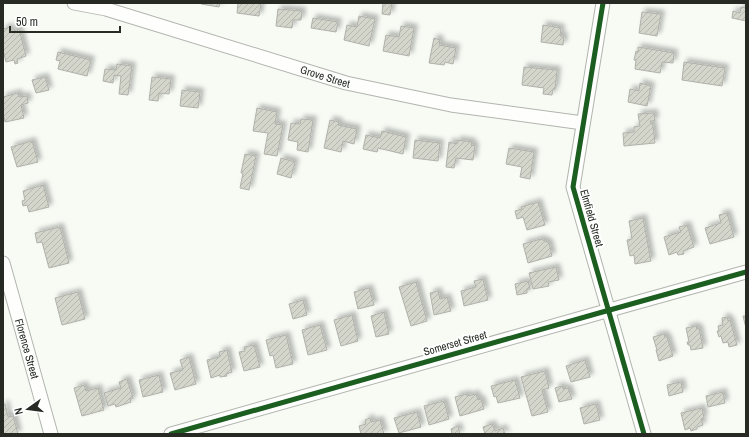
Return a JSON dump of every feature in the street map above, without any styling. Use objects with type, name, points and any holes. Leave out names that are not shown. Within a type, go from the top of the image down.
[{"type":"street","name":"Grove Street","points":[[74,3],[106,9],[346,83],[451,105],[583,123]]},
{"type":"street","name":"Elmfield Street","points":[[603,3],[573,187],[644,434]]},
{"type":"street","name":"Florence Street","points":[[3,264],[52,434]]},
{"type":"street","name":"Somerset Street","points":[[171,434],[746,272]]},
{"type":"building","points":[[201,3],[220,3],[219,7]]},
{"type":"building","points":[[238,3],[261,3],[259,16],[237,13]]},
{"type":"building","points":[[383,3],[392,3],[390,15],[382,14]]},
{"type":"building","points":[[741,7],[746,8],[746,21],[732,18],[733,11],[740,13]]},
{"type":"building","points":[[278,9],[302,11],[301,20],[293,20],[292,28],[276,26]]},
{"type":"building","points":[[642,12],[661,14],[657,36],[639,33]]},
{"type":"building","points":[[359,16],[375,19],[369,46],[344,40],[347,25],[357,27]]},
{"type":"building","points":[[313,18],[338,22],[336,32],[311,28]]},
{"type":"building","points":[[543,25],[561,28],[560,36],[564,36],[563,45],[541,42]]},
{"type":"building","points":[[401,26],[414,28],[409,56],[383,51],[386,35],[399,37]]},
{"type":"building","points":[[10,27],[11,32],[19,29],[26,56],[17,59],[18,63],[15,64],[14,60],[6,62],[3,50],[3,29]]},
{"type":"building","points":[[434,38],[440,40],[439,45],[456,48],[453,64],[445,62],[444,65],[429,63]]},
{"type":"building","points":[[638,47],[674,53],[673,63],[662,62],[660,73],[635,69],[636,60],[634,60],[636,51],[638,52]]},
{"type":"building","points":[[58,52],[91,60],[87,76],[58,69],[60,61],[56,60]]},
{"type":"building","points":[[684,62],[725,68],[722,86],[682,80]]},
{"type":"building","points":[[117,64],[132,66],[128,95],[119,94],[121,76],[114,75],[113,83],[103,81],[105,69],[116,70]]},
{"type":"building","points":[[524,67],[557,70],[555,89],[553,89],[552,95],[543,94],[544,88],[522,85]]},
{"type":"building","points":[[45,77],[49,90],[36,93],[32,80]]},
{"type":"building","points":[[152,77],[171,79],[169,94],[159,93],[158,101],[149,100]]},
{"type":"building","points":[[640,83],[651,86],[647,106],[628,102],[630,89],[639,91]]},
{"type":"building","points":[[182,90],[200,92],[198,108],[180,106]]},
{"type":"building","points":[[18,93],[19,97],[27,96],[28,103],[21,105],[24,118],[5,122],[3,113],[3,97]]},
{"type":"building","points":[[257,108],[277,112],[275,124],[283,125],[277,156],[264,154],[268,133],[253,131]]},
{"type":"building","points":[[654,113],[655,121],[650,121],[653,126],[655,143],[624,146],[623,133],[634,132],[634,127],[640,126],[638,114]]},
{"type":"building","points":[[301,119],[313,120],[308,152],[297,150],[298,142],[288,140],[291,123],[300,124]]},
{"type":"building","points":[[330,120],[339,122],[338,125],[357,129],[354,144],[343,141],[341,152],[324,148]]},
{"type":"building","points":[[382,131],[406,137],[403,154],[378,148],[377,152],[363,149],[366,135],[380,138]]},
{"type":"building","points":[[415,140],[440,143],[438,161],[413,158]]},
{"type":"building","points":[[457,140],[472,142],[471,145],[475,146],[473,160],[456,158],[454,168],[446,167],[449,142],[457,144]]},
{"type":"building","points":[[32,141],[38,162],[17,167],[11,147]]},
{"type":"building","points":[[509,148],[534,152],[530,179],[520,177],[522,167],[506,164]]},
{"type":"building","points":[[245,154],[256,156],[249,190],[240,188]]},
{"type":"building","points":[[281,158],[295,162],[291,178],[277,174]]},
{"type":"building","points":[[43,185],[49,207],[29,212],[27,205],[23,206],[22,201],[25,200],[23,191]]},
{"type":"building","points":[[538,202],[545,225],[527,230],[523,217],[517,219],[515,211],[522,209],[521,207]]},
{"type":"building","points":[[727,213],[734,237],[710,244],[705,228],[721,223],[719,215]]},
{"type":"building","points":[[643,218],[651,261],[635,264],[634,255],[630,256],[627,240],[632,239],[629,221]]},
{"type":"building","points":[[687,225],[694,247],[683,251],[684,254],[678,255],[677,252],[669,255],[664,237],[681,232],[679,227]]},
{"type":"building","points":[[60,227],[69,263],[49,268],[42,242],[37,243],[35,233]]},
{"type":"building","points":[[541,239],[549,243],[552,256],[528,263],[523,244]]},
{"type":"building","points":[[556,267],[559,280],[548,282],[549,286],[533,289],[529,273]]},
{"type":"building","points":[[483,279],[488,300],[464,306],[461,291],[476,287],[474,281]]},
{"type":"building","points":[[528,281],[530,289],[527,289],[527,293],[517,295],[515,284]]},
{"type":"building","points":[[416,282],[427,321],[411,326],[399,287]]},
{"type":"building","points":[[369,288],[374,305],[358,309],[354,292]]},
{"type":"building","points":[[438,291],[440,299],[447,297],[451,311],[434,315],[430,293]]},
{"type":"building","points":[[78,292],[85,319],[62,325],[55,298]]},
{"type":"building","points":[[303,300],[307,315],[293,319],[289,304]]},
{"type":"building","points":[[384,312],[389,334],[376,337],[371,316]]},
{"type":"building","points":[[352,315],[358,341],[341,346],[334,320]]},
{"type":"building","points":[[743,316],[746,316],[746,328]]},
{"type":"building","points":[[727,317],[728,321],[730,320],[737,345],[729,347],[728,342],[723,343],[721,336],[719,337],[717,331],[719,331],[718,326],[723,325],[722,318]]},
{"type":"building","points":[[320,325],[327,350],[308,355],[302,330]]},
{"type":"building","points":[[696,326],[697,329],[699,328],[703,348],[691,350],[690,345],[688,345],[687,342],[689,342],[686,328]]},
{"type":"building","points":[[664,334],[665,337],[667,337],[673,356],[659,361],[653,337]]},
{"type":"building","points":[[286,335],[293,364],[276,368],[273,355],[270,356],[266,340]]},
{"type":"building","points":[[254,345],[260,367],[244,371],[239,352],[245,351],[244,347]]},
{"type":"building","points":[[227,350],[232,372],[226,374],[227,376],[220,377],[220,375],[211,378],[207,360],[220,357],[219,352]]},
{"type":"building","points":[[189,357],[196,384],[175,390],[170,373],[183,370],[180,360]]},
{"type":"building","points":[[585,360],[590,377],[571,382],[566,366]]},
{"type":"building","points":[[545,371],[549,388],[542,390],[548,412],[532,416],[521,377]]},
{"type":"building","points":[[159,375],[163,392],[143,397],[139,380]]},
{"type":"building","points":[[127,379],[133,398],[130,399],[131,402],[116,407],[115,404],[108,406],[104,393],[121,388],[119,382]]},
{"type":"building","points":[[515,380],[520,398],[498,403],[496,396],[494,397],[491,386]]},
{"type":"building","points":[[681,382],[683,392],[669,396],[667,385]]},
{"type":"building","points":[[84,385],[86,391],[98,388],[104,410],[82,416],[74,388]]},
{"type":"building","points":[[562,386],[563,389],[568,388],[572,399],[559,402],[555,388]]},
{"type":"building","points":[[723,392],[725,403],[708,407],[706,396]]},
{"type":"building","points":[[466,394],[467,396],[476,394],[478,400],[481,399],[484,409],[460,416],[455,397]]},
{"type":"building","points":[[444,401],[449,419],[429,425],[424,406]]},
{"type":"building","points":[[3,404],[5,404],[8,417],[13,416],[18,434],[3,434]]},
{"type":"building","points":[[596,404],[600,420],[584,424],[580,408]]},
{"type":"building","points":[[702,408],[704,418],[701,419],[703,425],[691,431],[690,428],[685,430],[681,413]]},
{"type":"building","points":[[417,412],[421,427],[399,433],[394,418]]},
{"type":"building","points":[[370,418],[371,422],[380,420],[384,434],[361,434],[359,426],[366,424],[365,420]]},
{"type":"building","points":[[492,424],[495,431],[503,428],[505,434],[485,434],[483,427]]},
{"type":"building","points":[[458,426],[460,434],[452,434],[451,429]]},
{"type":"cycle path","points":[[603,3],[573,187],[644,434]]},
{"type":"cycle path","points":[[171,434],[746,272]]}]
